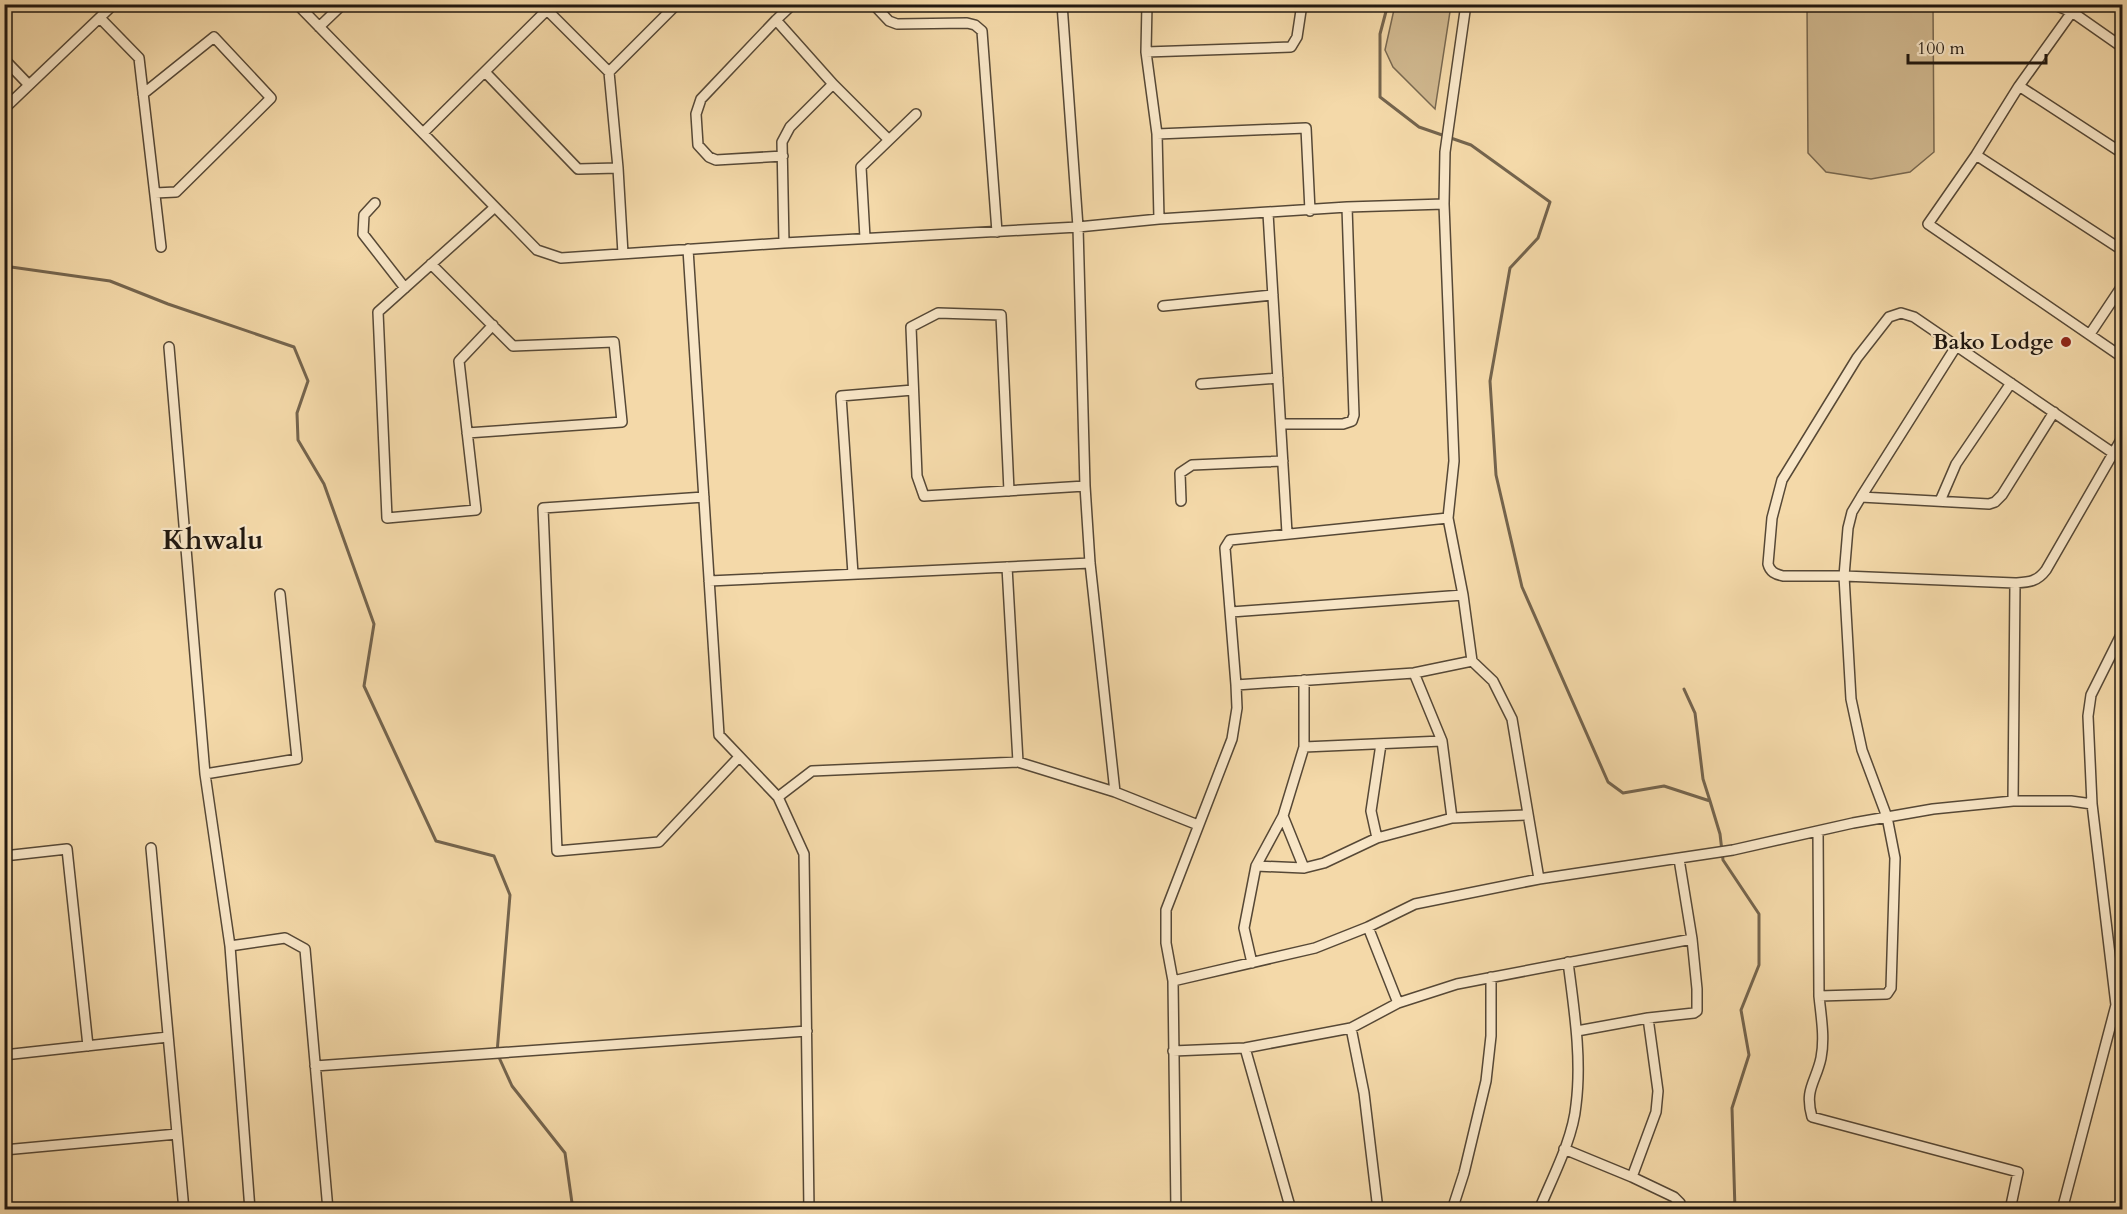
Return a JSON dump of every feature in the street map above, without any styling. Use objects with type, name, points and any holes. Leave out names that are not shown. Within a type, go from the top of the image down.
[{"type":"street","points":[[4,109],[114,4]]},
{"type":"street","points":[[297,4],[537,250],[561,258],[1078,227],[1159,219],[1347,207],[1444,204]]},
{"type":"street","points":[[319,27],[343,4]]},
{"type":"street","points":[[609,72],[677,4]]},
{"type":"street","points":[[783,156],[716,160],[702,151],[698,145],[696,114],[701,99],[794,4]]},
{"type":"street","points":[[873,4],[889,21],[897,24],[967,23],[975,25],[982,31],[997,232]]},
{"type":"street","points":[[1062,4],[1078,227],[1085,486],[1090,563],[1115,792]]},
{"type":"street","points":[[1146,4],[1146,52],[1157,134],[1159,219]]},
{"type":"street","points":[[1146,52],[1291,47],[1297,38],[1302,4]]},
{"type":"street","points":[[1466,4],[1445,152],[1444,204],[1454,461],[1448,518],[1463,595],[1472,661],[1493,681],[1512,719],[1539,879]]},
{"type":"street","points":[[2052,4],[2072,12],[2122,47]]},
{"type":"street","points":[[423,133],[550,8],[609,72],[623,254]]},
{"type":"street","points":[[2072,12],[2019,86],[1976,155],[1928,224],[2122,357]]},
{"type":"street","points":[[100,18],[139,58],[161,247]]},
{"type":"street","points":[[776,20],[833,84],[888,139]]},
{"type":"street","points":[[143,94],[214,37],[271,98],[176,192],[155,193]]},
{"type":"street","points":[[4,59],[29,85]]},
{"type":"street","points":[[485,72],[578,169],[618,168]]},
{"type":"street","points":[[784,243],[782,142],[790,127],[833,84]]},
{"type":"street","points":[[2019,86],[2122,153]]},
{"type":"street","points":[[865,238],[861,167],[916,114]]},
{"type":"street","points":[[1157,134],[1306,128],[1310,211]]},
{"type":"street","points":[[1976,155],[2122,250]]},
{"type":"street","points":[[375,203],[364,215],[363,234],[405,288]]},
{"type":"street","points":[[493,325],[459,361],[476,510],[387,518],[378,312],[495,207]]},
{"type":"street","points":[[1281,424],[1343,424],[1352,421],[1354,415],[1347,207]]},
{"type":"street","points":[[1268,213],[1287,533]]},
{"type":"street","points":[[688,249],[719,735],[778,797],[804,854],[809,1209]]},
{"type":"street","points":[[431,264],[513,346],[614,342],[622,422],[467,433]]},
{"type":"street","points":[[2090,334],[2122,286]]},
{"type":"street","points":[[1163,306],[1273,295]]},
{"type":"street","points":[[1009,490],[1001,315],[938,313],[911,327],[917,476],[924,496],[1085,486]]},
{"type":"street","points":[[2113,453],[1914,317],[1901,313],[1889,317],[1857,358],[1782,480],[1772,518],[1770,569],[1775,574],[1783,576],[2032,582],[2039,579],[2046,570],[2122,438]]},
{"type":"street","points":[[1819,996],[1883,995],[1891,988],[1895,858],[1887,817],[1862,750],[1852,711],[1845,576],[1848,528],[1852,513],[1861,497],[1957,345]]},
{"type":"street","points":[[169,347],[206,774],[230,946],[250,1209]]},
{"type":"street","points":[[1201,384],[1278,378]]},
{"type":"street","points":[[1940,501],[1956,464],[2011,383]]},
{"type":"street","points":[[853,574],[841,396],[913,390]]},
{"type":"street","points":[[1861,497],[1989,504],[1995,502],[2002,495],[2054,412]]},
{"type":"street","points":[[1181,501],[1180,473],[1192,465],[1283,461]]},
{"type":"street","points":[[704,497],[543,508],[557,851],[659,842],[739,757]]},
{"type":"street","points":[[1176,1209],[1173,981],[1166,943],[1166,910],[1232,740],[1237,708],[1232,612],[1225,554],[1227,544],[1230,540],[1287,533],[1448,518]]},
{"type":"street","points":[[709,580],[1090,563]]},
{"type":"street","points":[[1007,567],[1017,762]]},
{"type":"street","points":[[2013,801],[2015,583]]},
{"type":"street","points":[[206,774],[297,759],[280,594]]},
{"type":"street","points":[[1232,612],[1463,595]]},
{"type":"street","points":[[2062,1209],[2116,1005],[2092,804],[2088,716],[2091,696],[2122,633]]},
{"type":"street","points":[[1236,685],[1414,673],[1472,661]]},
{"type":"street","points":[[1414,673],[1442,741],[1452,818]]},
{"type":"street","points":[[1252,963],[1244,928],[1256,866],[1283,816],[1305,747],[1304,680]]},
{"type":"street","points":[[1305,747],[1442,741]]},
{"type":"street","points":[[1377,838],[1371,811],[1381,744]]},
{"type":"street","points":[[778,797],[812,771],[1017,762],[1115,792],[1198,825]]},
{"type":"street","points":[[1173,981],[1315,948],[1368,927],[1415,904],[1539,879],[1733,850],[1933,809],[2013,801],[2071,801],[2092,804]]},
{"type":"street","points":[[1256,866],[1304,867],[1324,863],[1377,838],[1452,818],[1528,814]]},
{"type":"street","points":[[1283,816],[1304,867]]},
{"type":"street","points":[[1818,831],[1819,996],[1822,1042],[1821,1058],[1809,1094],[1812,1117],[2018,1172],[2010,1209]]},
{"type":"street","points":[[151,848],[184,1209]]},
{"type":"street","points":[[4,856],[68,849],[88,1046]]},
{"type":"street","points":[[1577,1031],[1697,1011],[1692,939],[1679,859]]},
{"type":"street","points":[[1368,927],[1398,1003]]},
{"type":"street","points":[[230,946],[285,939],[305,949],[328,1209]]},
{"type":"street","points":[[1173,1051],[1245,1048],[1351,1028],[1398,1003],[1457,984],[1692,939]]},
{"type":"street","points":[[1539,1209],[1564,1149],[1576,1105],[1577,1031],[1568,962]]},
{"type":"street","points":[[1452,1209],[1464,1173],[1486,1081],[1491,1036],[1491,977]]},
{"type":"street","points":[[1632,1177],[1656,1112],[1658,1091],[1648,1018]]},
{"type":"street","points":[[1351,1028],[1364,1093],[1378,1209]]},
{"type":"street","points":[[315,1066],[807,1031]]},
{"type":"street","points":[[4,1055],[168,1037]]},
{"type":"street","points":[[1245,1048],[1291,1209]]},
{"type":"street","points":[[4,1150],[177,1134]]},
{"type":"street","points":[[1564,1149],[1674,1197],[1682,1209]]},
{"type":"shaded area","points":[[1395,5],[1451,5],[1435,109],[1393,67],[1385,50]]},
{"type":"shaded area","points":[[1807,5],[1933,5],[1934,152],[1910,172],[1871,179],[1826,172],[1808,153]]},
{"type":"waterway","points":[[1388,4],[1380,34],[1380,97],[1419,127],[1471,145],[1550,202],[1538,238],[1510,268],[1490,381],[1496,475],[1522,587],[1608,782],[1623,793],[1664,786],[1710,801],[1720,834],[1723,860],[1759,914],[1759,965],[1741,1010],[1749,1055],[1732,1108],[1735,1210]]},
{"type":"waterway","points":[[4,266],[110,281],[168,304],[294,347],[308,381],[297,413],[298,440],[324,484],[374,624],[364,686],[436,841],[494,856],[510,895],[497,1053],[512,1086],[565,1153],[573,1210]]},
{"type":"waterway","points":[[1684,689],[1695,713],[1703,779],[1710,801]]},
{"type":"place","name":"Bako Lodge","points":[[2066,342]]},
{"type":"district","name":"Khwalu","points":[[213,540]]}]
